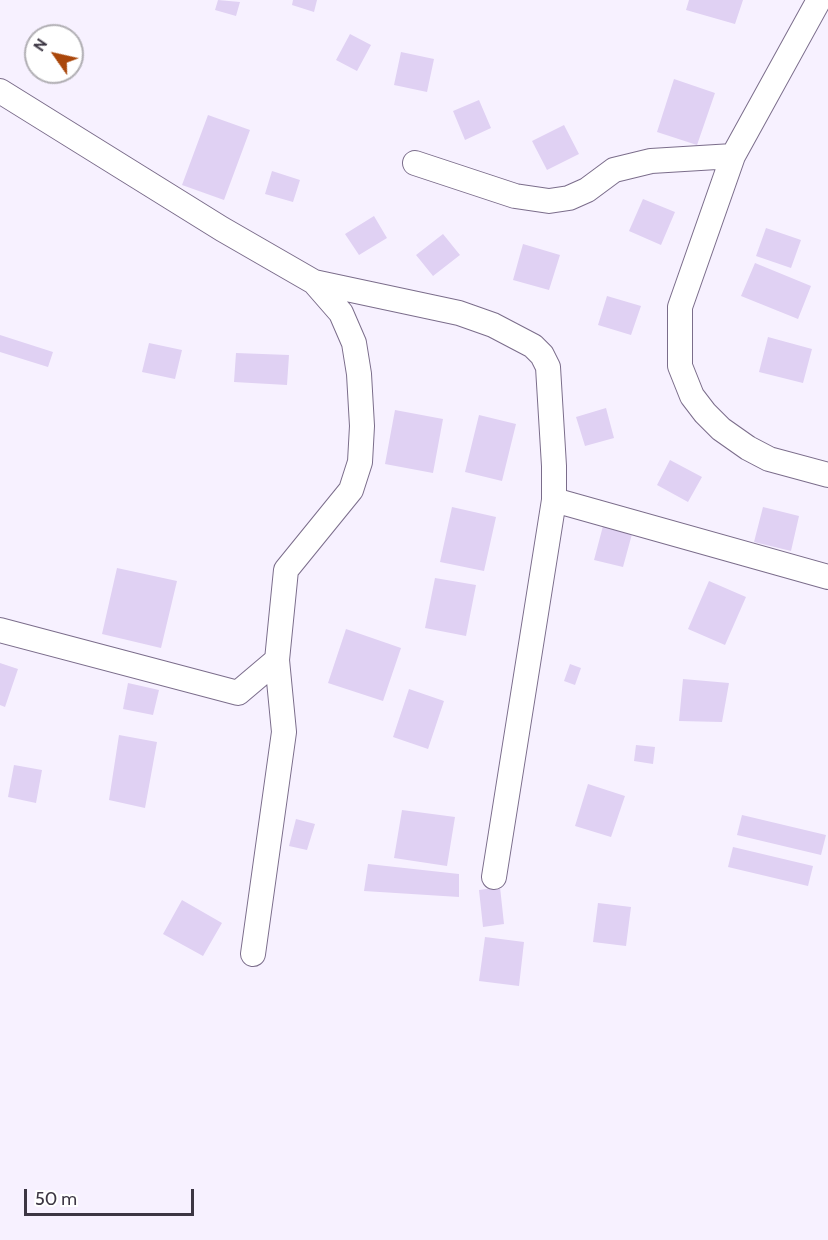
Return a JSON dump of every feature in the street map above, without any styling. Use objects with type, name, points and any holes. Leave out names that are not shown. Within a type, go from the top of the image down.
[{"type":"street","points":[[819,0],[733,156],[680,307],[680,366],[692,396],[721,429],[748,448],[769,459],[828,475]]},
{"type":"street","points":[[0,91],[222,229],[314,282],[459,313],[493,326],[532,346],[542,355],[548,367],[554,500],[494,877]]},
{"type":"street","points":[[415,163],[515,196],[549,201],[569,198],[586,190],[614,170],[651,161],[733,156]]},
{"type":"street","points":[[253,954],[284,732],[277,660],[286,570],[351,490],[360,462],[362,426],[360,374],[354,342],[341,313],[314,282]]},
{"type":"street","points":[[554,500],[828,577]]},
{"type":"street","points":[[0,630],[238,693],[277,660]]},
{"type":"building","points":[[218,0],[240,2],[236,16],[215,10]]},
{"type":"building","points":[[293,0],[317,0],[314,12],[292,5]]},
{"type":"building","points":[[689,0],[743,0],[735,24],[686,10]]},
{"type":"building","points":[[350,34],[371,45],[357,71],[336,60]]},
{"type":"building","points":[[401,52],[434,59],[427,92],[394,85]]},
{"type":"building","points":[[674,79],[715,93],[697,145],[657,132]]},
{"type":"building","points":[[479,100],[491,128],[465,140],[453,111]]},
{"type":"building","points":[[208,115],[250,130],[224,200],[182,185]]},
{"type":"building","points":[[564,125],[579,154],[547,170],[532,141]]},
{"type":"building","points":[[272,171],[300,180],[293,202],[265,194]]},
{"type":"building","points":[[643,199],[675,212],[661,245],[629,231]]},
{"type":"building","points":[[374,216],[387,238],[359,255],[345,234]]},
{"type":"building","points":[[766,228],[801,240],[791,268],[756,256]]},
{"type":"building","points":[[443,234],[460,255],[433,276],[416,255]]},
{"type":"building","points":[[523,244],[560,255],[549,290],[513,280]]},
{"type":"building","points":[[755,263],[811,286],[798,319],[741,296]]},
{"type":"building","points":[[607,296],[641,306],[631,335],[598,325]]},
{"type":"building","points":[[0,335],[53,352],[48,367],[0,352]]},
{"type":"building","points":[[768,337],[812,349],[803,383],[759,372]]},
{"type":"building","points":[[149,343],[182,350],[175,379],[142,372]]},
{"type":"building","points":[[236,353],[289,355],[287,385],[234,382]]},
{"type":"building","points":[[606,408],[614,438],[585,446],[576,417]]},
{"type":"building","points":[[395,410],[443,419],[433,473],[385,464]]},
{"type":"building","points":[[479,415],[516,424],[502,481],[465,472]]},
{"type":"building","points":[[670,460],[702,477],[688,502],[657,485]]},
{"type":"building","points":[[452,507],[496,517],[484,571],[440,562]]},
{"type":"building","points":[[763,507],[799,516],[791,551],[754,542]]},
{"type":"building","points":[[603,526],[632,534],[623,567],[594,560]]},
{"type":"building","points":[[117,568],[177,581],[161,648],[102,634]]},
{"type":"building","points":[[435,578],[476,585],[466,636],[425,628]]},
{"type":"building","points":[[709,581],[746,597],[725,645],[688,629]]},
{"type":"building","points":[[346,629],[401,648],[383,701],[328,683]]},
{"type":"building","points":[[0,663],[18,669],[5,707],[0,705]]},
{"type":"building","points":[[570,664],[581,668],[575,685],[564,681]]},
{"type":"building","points":[[683,679],[729,683],[722,722],[679,721]]},
{"type":"building","points":[[128,683],[159,690],[153,715],[123,709]]},
{"type":"building","points":[[409,689],[444,701],[428,749],[393,737]]},
{"type":"building","points":[[119,735],[157,742],[145,808],[109,800]]},
{"type":"building","points":[[636,745],[655,747],[653,764],[634,761]]},
{"type":"building","points":[[14,765],[42,770],[36,803],[8,797]]},
{"type":"building","points":[[588,784],[625,796],[611,837],[575,826]]},
{"type":"building","points":[[402,810],[455,817],[447,866],[394,858]]},
{"type":"building","points":[[742,815],[826,835],[821,855],[737,835]]},
{"type":"building","points":[[296,819],[315,824],[307,850],[289,846]]},
{"type":"building","points":[[733,847],[813,866],[808,886],[728,867]]},
{"type":"building","points":[[368,864],[459,874],[459,897],[364,891]]},
{"type":"building","points":[[500,887],[504,924],[483,927],[479,890]]},
{"type":"building","points":[[182,900],[222,923],[203,956],[163,934]]},
{"type":"building","points":[[598,903],[631,907],[626,946],[593,942]]},
{"type":"building","points":[[485,937],[524,942],[519,986],[479,981]]}]
